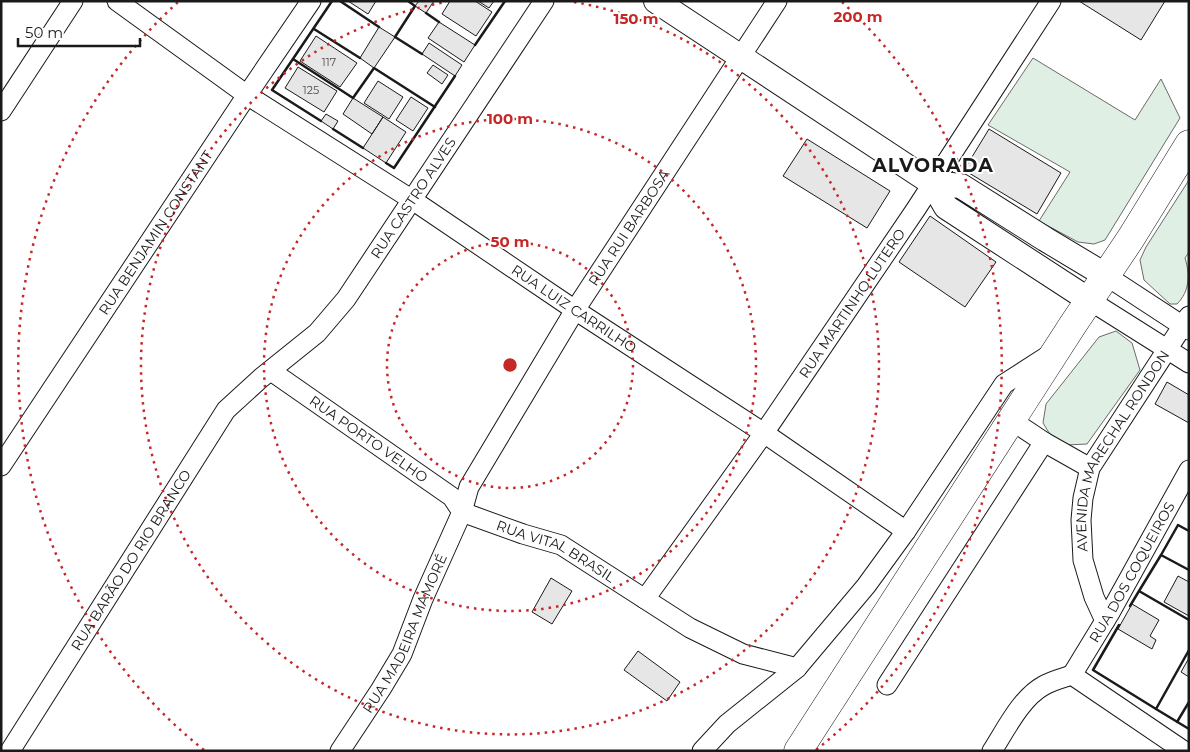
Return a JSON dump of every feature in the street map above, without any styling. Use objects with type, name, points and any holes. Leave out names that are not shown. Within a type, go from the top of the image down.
[{"type":"highway","points":[[798,751],[1056,350],[1131,238],[1189,144]]},
{"type":"main road","points":[[656,1],[932,183],[946,207],[1089,300]]},
{"type":"main road","points":[[932,183],[961,186],[1045,240],[1105,275]]},
{"type":"street","points":[[1,111],[73,1]]},
{"type":"street","name":"RUA LUIZ CARRILHO","points":[[117,1],[247,95],[411,199],[574,310],[764,433],[906,532]]},
{"type":"street","name":"RUA BENJAMIN CONSTANT","points":[[1,466],[311,1]]},
{"type":"street","name":"RUA CASTRO ALVES","points":[[266,374],[317,333],[346,299],[544,1]]},
{"type":"street","name":"RUA RUI BARBOSA","points":[[462,512],[469,487],[574,310],[777,1]]},
{"type":"street","name":"RUA MARTINHO LUTERO","points":[[645,599],[764,433],[932,183],[1050,1]]},
{"type":"street","points":[[1105,275],[1187,324]]},
{"type":"street","points":[[1089,300],[1189,363]]},
{"type":"street","name":"AVENIDA MARECHAL RONDON","points":[[1105,621],[1094,597],[1083,560],[1082,506],[1090,468],[1167,349],[1187,324]]},
{"type":"street","points":[[702,751],[727,724],[797,668],[866,586],[906,532],[1004,384],[1056,350]]},
{"type":"street","name":"RUA PORTO VELHO","points":[[266,374],[452,497],[462,512]]},
{"type":"street","name":"RUA BARÃO DO RIO BRANCO","points":[[10,751],[226,410],[266,374]]},
{"type":"street","points":[[1011,420],[1044,442],[1090,468]]},
{"type":"street","points":[[887,685],[1044,442]]},
{"type":"street","name":"RUA DOS COQUEIROS","points":[[1072,675],[1105,621],[1189,470]]},
{"type":"street","name":"RUA VITAL BRASIL","points":[[462,512],[561,545],[690,628],[743,654],[797,668]]},
{"type":"street","name":"RUA MADEIRA MAMORÉ","points":[[340,751],[382,689],[402,654],[423,599],[462,512]]},
{"type":"street","points":[[992,751],[1023,704],[1033,694],[1042,686],[1072,675],[1184,751]]},
{"type":"green space","points":[[1033,58],[1135,120],[1161,79],[1180,118],[1105,240],[1094,244],[1078,242],[1039,221],[1070,172],[988,125]]},
{"type":"green space","points":[[1189,180],[1189,252],[1185,258],[1188,282],[1184,294],[1177,304],[1170,304],[1144,280],[1140,260],[1146,247]]},
{"type":"green space","points":[[1116,331],[1132,343],[1140,370],[1087,444],[1066,445],[1051,436],[1043,423],[1046,404],[1099,337]]},
{"type":"building","points":[[348,1],[376,1],[368,14]]},
{"type":"building","points":[[419,1],[434,1],[426,13],[415,6]]},
{"type":"building","points":[[450,1],[475,1],[492,12],[476,36],[442,14]]},
{"type":"building","points":[[478,1],[494,1],[489,8]]},
{"type":"building","points":[[1079,1],[1165,1],[1141,40]]},
{"type":"building","points":[[439,22],[475,45],[464,62],[428,38]]},
{"type":"building","points":[[379,27],[395,37],[374,68],[360,58]]},
{"type":"building","points":[[316,36],[357,63],[340,87],[300,61]]},
{"type":"building","points":[[429,43],[462,65],[455,76],[422,54]]},
{"type":"building","points":[[433,65],[448,75],[442,84],[427,73]]},
{"type":"building","points":[[298,67],[337,91],[324,112],[285,88]]},
{"type":"building","points":[[378,81],[403,97],[389,119],[364,103]]},
{"type":"building","points":[[411,97],[428,108],[413,131],[396,120]]},
{"type":"building","points":[[353,98],[383,117],[372,134],[343,114]]},
{"type":"building","points":[[326,114],[338,121],[333,129],[321,121]]},
{"type":"building","points":[[383,117],[406,132],[386,163],[363,148]]},
{"type":"building","points":[[989,129],[1061,173],[1037,214],[964,170]]},
{"type":"building","points":[[807,139],[890,191],[867,228],[783,176]]},
{"type":"building","points":[[930,216],[996,262],[965,307],[899,262]]},
{"type":"building","points":[[1167,382],[1189,395],[1189,423],[1155,404]]},
{"type":"building","points":[[1178,576],[1189,582],[1189,616],[1164,602]]},
{"type":"building","points":[[551,578],[572,591],[552,624],[532,612]]},
{"type":"building","points":[[1132,604],[1159,620],[1150,636],[1156,640],[1152,649],[1118,629]]},
{"type":"building","points":[[638,651],[680,682],[667,701],[624,670]]},
{"type":"building","points":[[1189,658],[1189,677],[1181,672]]},
{"type":"wall","points":[[321,121],[272,90],[332,1]]},
{"type":"wall","points":[[340,1],[379,27]]},
{"type":"wall","points":[[408,1],[415,6],[395,37],[422,54]]},
{"type":"wall","points":[[475,45],[505,1]]},
{"type":"wall","points":[[426,13],[439,22]]},
{"type":"wall","points":[[314,29],[360,58]]},
{"type":"wall","points":[[293,59],[353,98],[374,68],[435,107]]},
{"type":"wall","points":[[386,163],[394,168],[455,76]]},
{"type":"wall","points":[[333,129],[363,148]]},
{"type":"wall","points":[[1161,555],[1178,525],[1189,531]]},
{"type":"wall","points":[[1139,591],[1161,555],[1189,570]]},
{"type":"wall","points":[[1130,606],[1139,591],[1189,620]]},
{"type":"wall","points":[[1119,625],[1093,670],[1156,709],[1189,650]]},
{"type":"wall","points":[[1177,722],[1189,702]]},
{"type":"wall","points":[[1156,709],[1189,729]]},
{"type":"district","name":"ALVORADA","points":[[933,165]]}]
